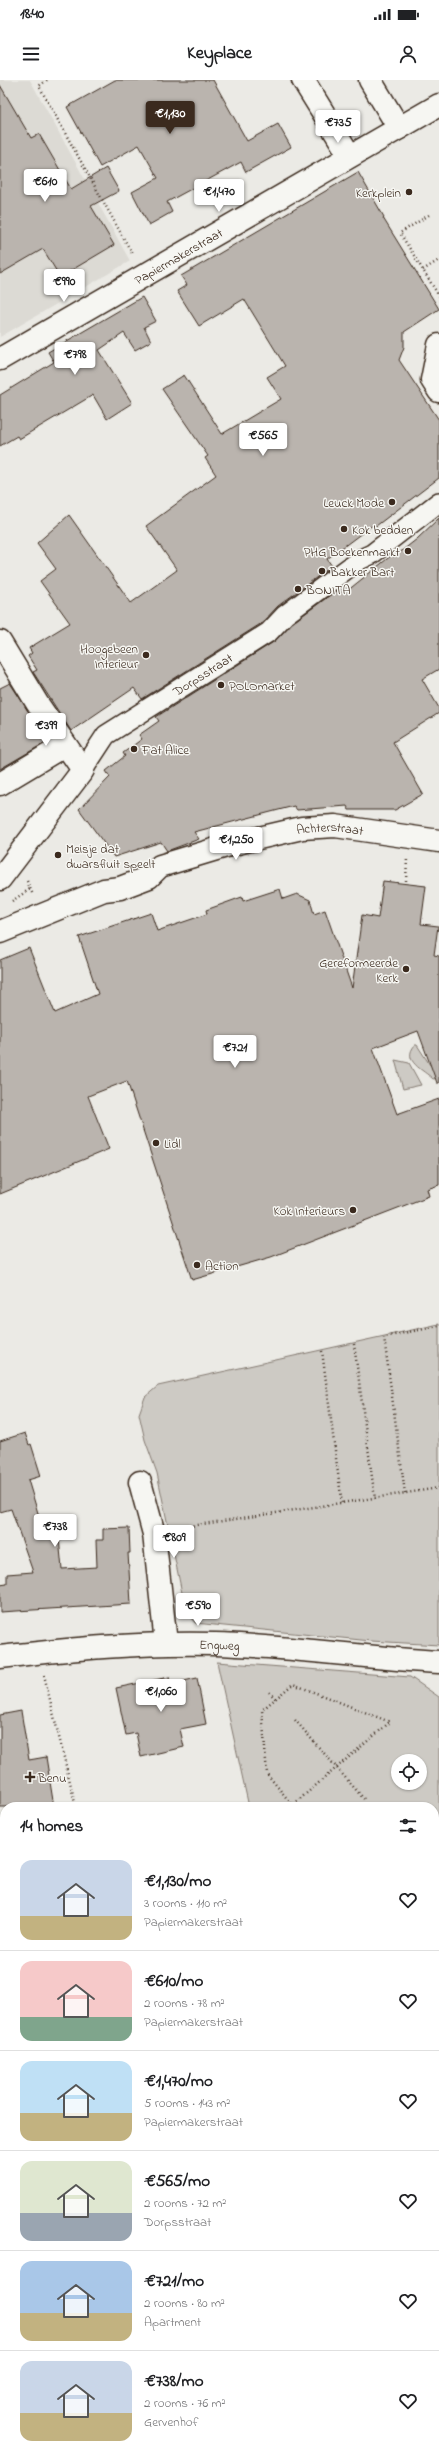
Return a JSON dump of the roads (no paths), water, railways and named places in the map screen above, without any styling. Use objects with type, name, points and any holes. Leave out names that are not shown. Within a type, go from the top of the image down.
[{"type":"street","points":[[303,80],[350,156]]},
{"type":"street","points":[[370,80],[399,128]]},
{"type":"street","name":"Papiermakerstraat","points":[[0,359],[145,277],[439,105]]},
{"type":"street","points":[[439,345],[432,380],[439,391]]},
{"type":"street","name":"Dorpsstraat","points":[[0,879],[18,858],[83,770],[106,735],[270,632],[285,615],[359,560],[372,554],[439,502]]},
{"type":"street","points":[[0,642],[65,745],[83,770]]},
{"type":"street","points":[[0,784],[65,745]]},
{"type":"street","name":"Achterstraat","points":[[0,932],[104,890],[120,888],[148,877],[160,866],[233,844],[302,828],[335,826],[439,841]]},
{"type":"street","points":[[140,1482],[154,1534],[166,1643]]},
{"type":"street","name":"Engweg","points":[[0,1657],[68,1649],[166,1643],[258,1646],[439,1662]]},
{"type":"place","name":"Kerkplein","points":[[409,192]]},
{"type":"place","name":"Leuck Mode","points":[[392,502]]},
{"type":"place","name":"Kok bedden","points":[[344,529]]},
{"type":"place","name":"PHG Boekenmarkt","points":[[408,551]]},
{"type":"place","name":"Bakker Bart","points":[[322,571]]},
{"type":"place","name":"BONITA","points":[[298,589]]},
{"type":"place","name":"Hoogebeen Interieur","points":[[146,655]]},
{"type":"place","name":"POLOmarket","points":[[221,685]]},
{"type":"place","name":"Fat Alice","points":[[134,749]]},
{"type":"place","name":"Meisje dat dwarsfluit speelt","points":[[58,855]]},
{"type":"place","name":"Gereformeerde Kerk","points":[[406,969]]},
{"type":"place","name":"Lidl","points":[[156,1143]]},
{"type":"place","name":"Kok Interieurs","points":[[353,1210]]},
{"type":"place","name":"Action","points":[[197,1265]]},
{"type":"place","name":"Benu","points":[[30,1777]]}]
